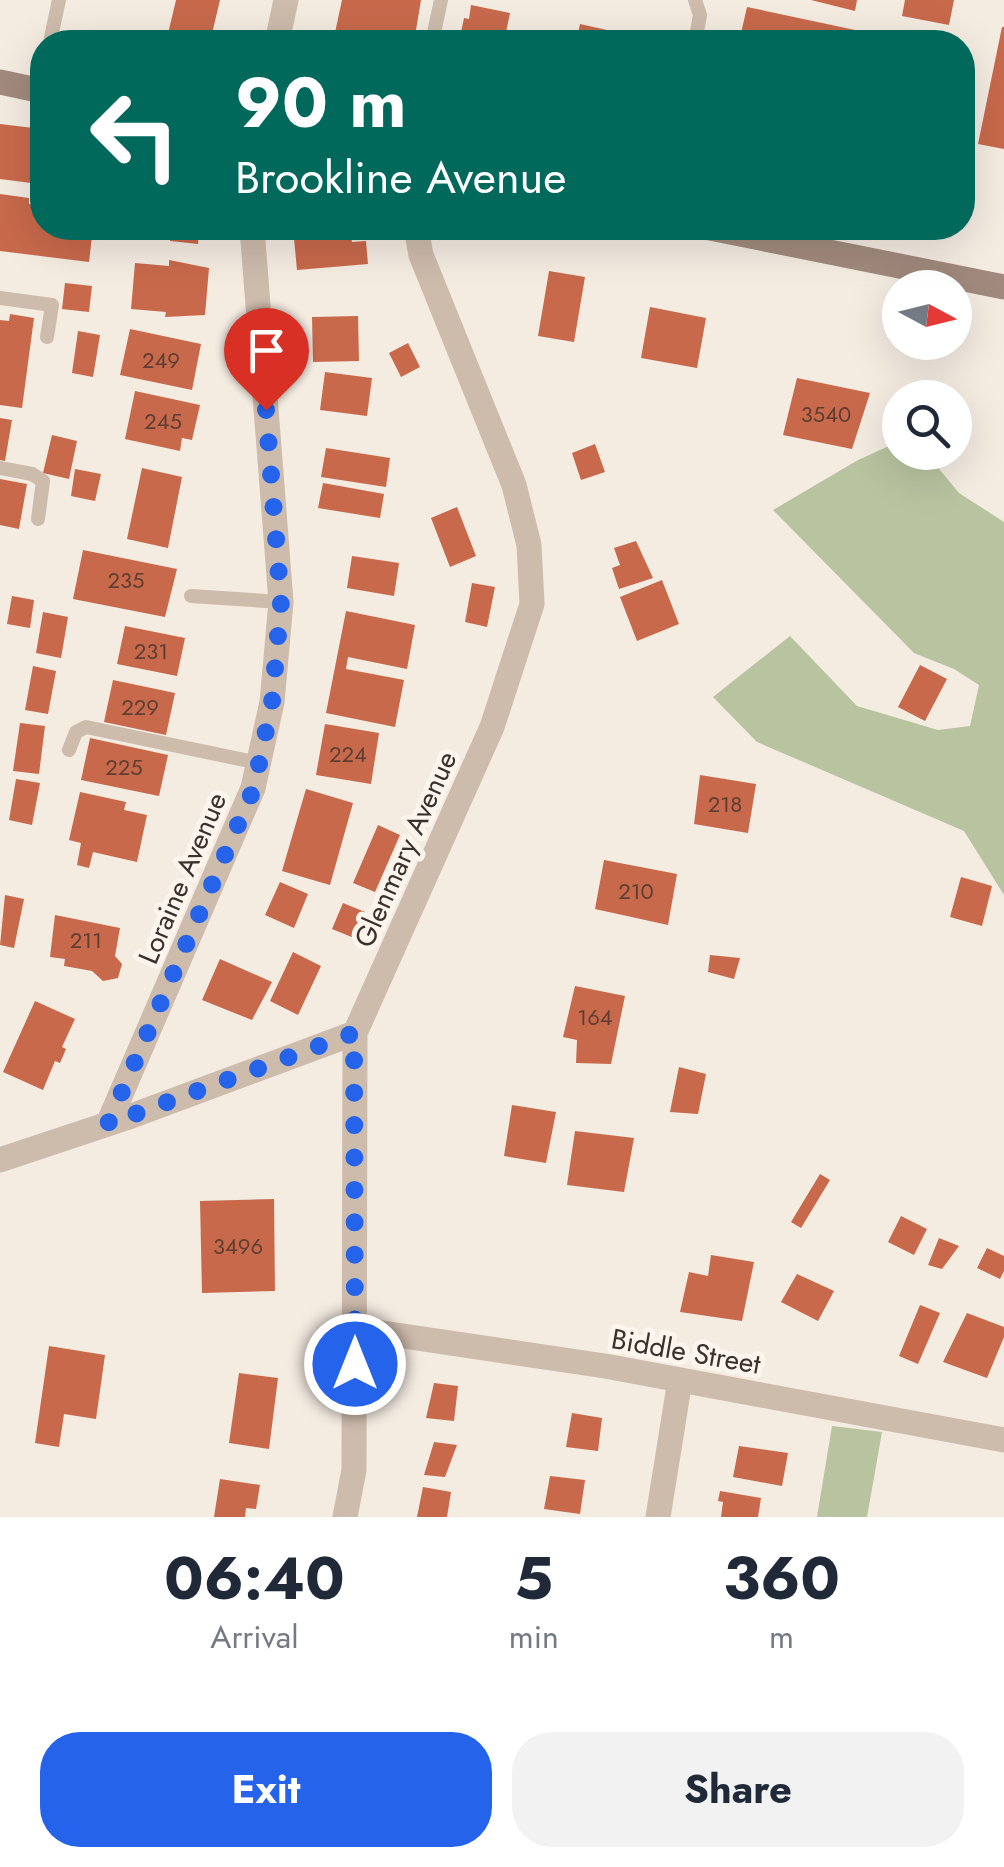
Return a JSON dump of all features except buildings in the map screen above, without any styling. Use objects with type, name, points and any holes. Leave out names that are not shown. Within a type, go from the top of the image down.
[{"type":"main road","points":[[0,82],[30,85]]},
{"type":"main road","points":[[770,240],[1004,287]]},
{"type":"street","points":[[280,30],[286,0]]},
{"type":"street","name":"Loraine Avenue","points":[[108,1124],[254,788],[272,702],[281,602],[253,240]]},
{"type":"street","name":"Glenmary Avenue","points":[[345,1517],[354,1470],[354,1033],[492,728],[532,604],[529,545],[514,485],[418,240]]},
{"type":"street","points":[[0,1160],[354,1033]]},
{"type":"street","name":"Biddle Street","points":[[356,1329],[516,1351],[1004,1440]]},
{"type":"street","points":[[658,1517],[680,1380]]},
{"type":"lane","points":[[53,30],[59,0]]},
{"type":"lane","points":[[435,30],[441,0]]},
{"type":"lane","points":[[694,0],[700,15],[697,30]]},
{"type":"lane","points":[[0,298],[52,305],[46,338]]},
{"type":"lane","points":[[0,468],[32,474],[44,481],[38,519]]},
{"type":"lane","points":[[191,596],[281,602]]},
{"type":"lane","points":[[69,750],[76,732],[86,727],[259,763]]},
{"type":"green space","points":[[882,449],[882,470],[940,470],[959,493],[1004,522],[1004,895],[964,831],[757,742],[713,697],[790,636],[857,706],[938,730],[970,726],[979,685],[954,669],[914,653],[773,510]]},
{"type":"green space","points":[[832,1426],[882,1432],[867,1517],[817,1517]]},
{"type":"route","points":[[266,410],[281,602],[272,702],[254,788],[108,1124],[354,1033],[355,1364]]}]
